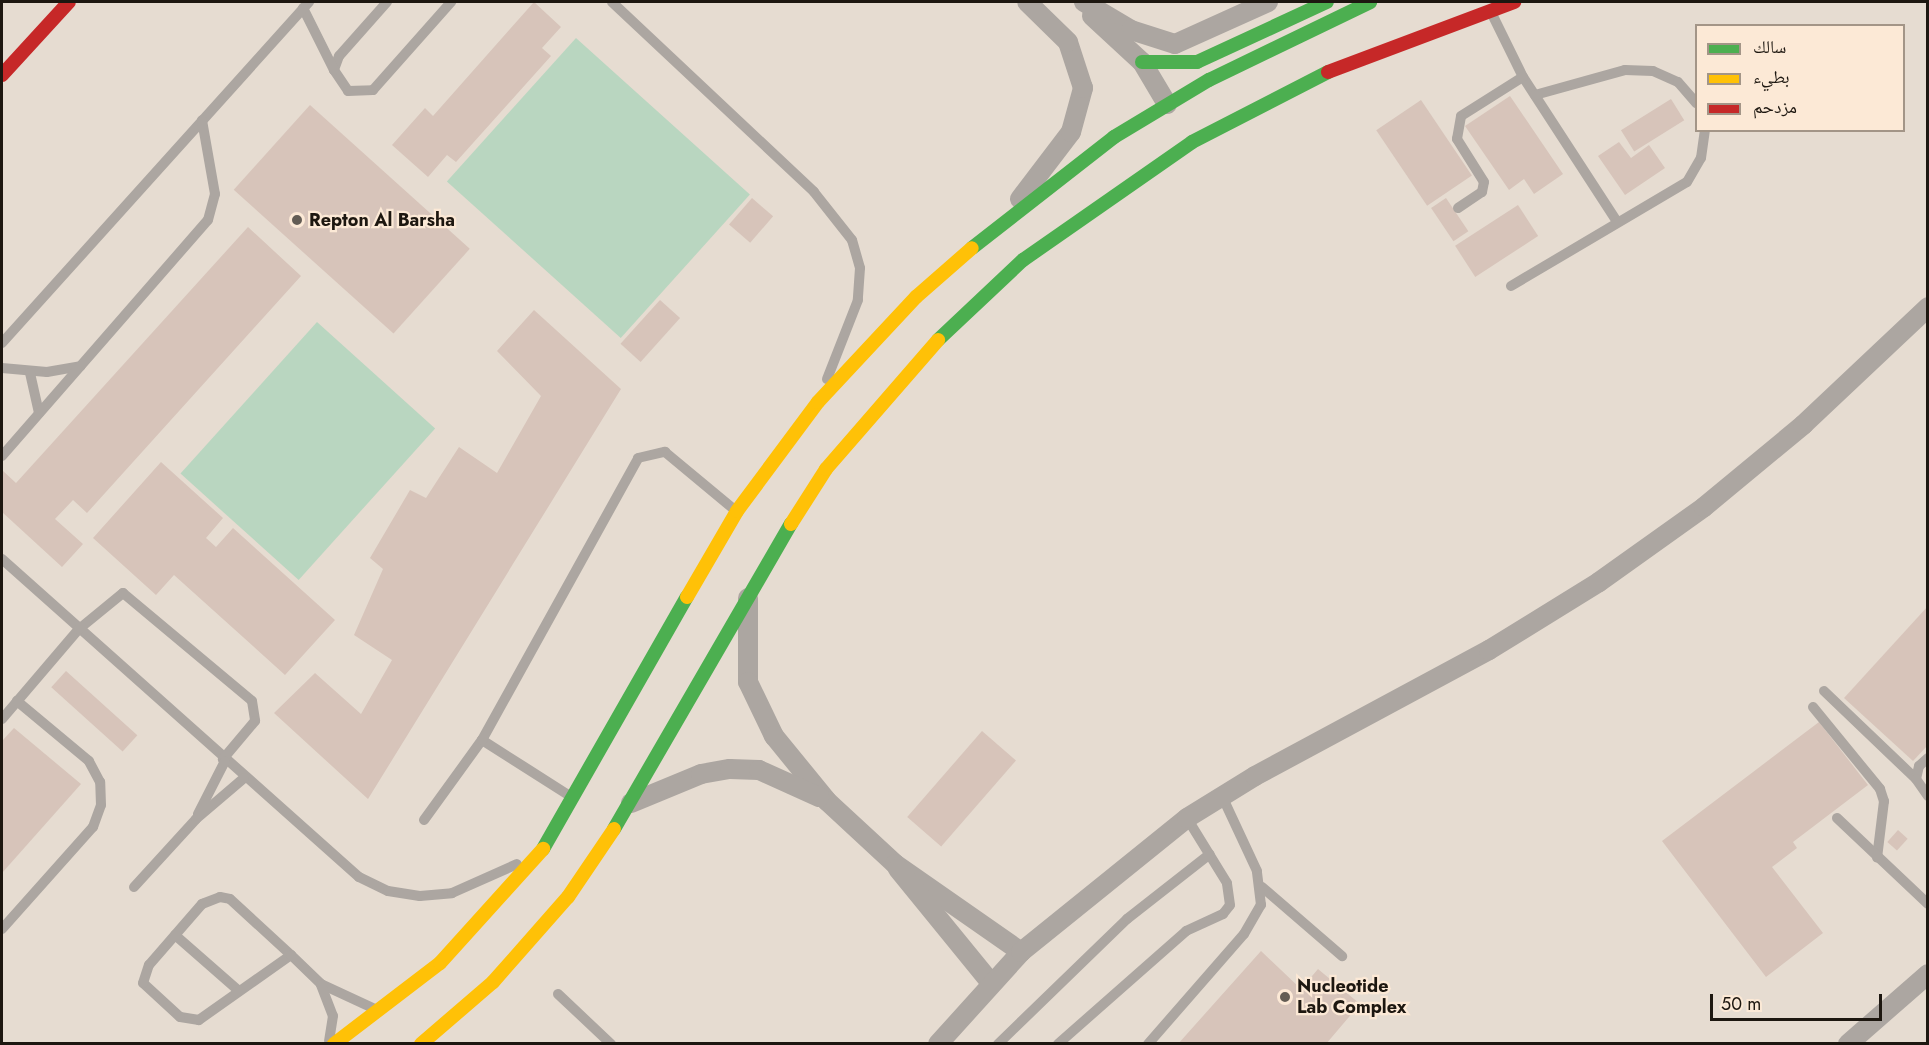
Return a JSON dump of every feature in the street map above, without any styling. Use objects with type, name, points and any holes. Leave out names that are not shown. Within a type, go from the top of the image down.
[{"type":"street","points":[[2,75],[69,2]]},
{"type":"street","points":[[1002,222],[1071,132],[1083,88],[1068,42],[1027,2]]},
{"type":"street","points":[[1076,2],[1142,62],[1186,133]]},
{"type":"street","points":[[1084,2],[1131,30],[1175,44],[1268,2]]},
{"type":"street","points":[[1142,62],[1197,62],[1327,2]]},
{"type":"street","points":[[334,1044],[382,1011],[478,925],[541,852],[574,799],[676,609],[736,511],[818,402],[916,297],[1002,222],[1114,137],[1167,104],[1370,2]]},
{"type":"street","points":[[427,1042],[493,982],[568,897],[631,803],[748,591],[826,469],[918,359],[1023,260],[1186,133],[1331,71],[1490,9],[1514,2]]},
{"type":"street","points":[[938,1044],[1021,952],[1187,818],[1222,796],[1427,686],[1599,582],[1704,507],[1803,425],[1928,307]]},
{"type":"street","points":[[748,591],[745,652],[758,711],[827,801],[895,864],[1021,952]]},
{"type":"street","points":[[631,803],[700,774],[730,769],[759,770],[827,801]]},
{"type":"street","points":[[895,864],[926,910],[991,983]]},
{"type":"street","points":[[1848,1044],[1928,974]]},
{"type":"lane","points":[[334,70],[339,56],[387,2]]},
{"type":"lane","points":[[2,343],[306,5],[334,70],[348,91],[373,90],[451,2]]},
{"type":"lane","points":[[612,2],[814,192],[852,240],[860,268],[858,300],[818,402]]},
{"type":"lane","points":[[1490,9],[1523,77],[1617,222]]},
{"type":"lane","points":[[1535,95],[1625,70],[1653,71],[1678,82],[1695,102]]},
{"type":"lane","points":[[1458,208],[1482,192],[1484,182],[1457,139],[1461,116],[1523,77]]},
{"type":"lane","points":[[2,456],[208,220],[215,194],[202,120]]},
{"type":"lane","points":[[1511,286],[1687,182],[1701,158],[1705,132]]},
{"type":"lane","points":[[2,368],[30,373],[80,366]]},
{"type":"lane","points":[[30,373],[39,413]]},
{"type":"lane","points":[[424,820],[482,740],[638,458],[665,452],[736,511]]},
{"type":"lane","points":[[2,560],[244,778],[359,878],[388,891],[452,893],[541,852]]},
{"type":"lane","points":[[2,719],[79,629],[115,595],[131,594],[245,694],[256,711],[255,721],[224,760],[196,819]]},
{"type":"lane","points":[[1824,691],[1916,779],[1928,796]]},
{"type":"lane","points":[[2,929],[93,827],[100,805],[99,782],[89,761],[17,701]]},
{"type":"lane","points":[[1813,707],[1880,789],[1884,801],[1877,858]]},
{"type":"lane","points":[[482,740],[574,799]]},
{"type":"lane","points":[[1916,779],[1919,766],[1928,758]]},
{"type":"lane","points":[[134,887],[196,819],[244,778]]},
{"type":"lane","points":[[1222,796],[1262,887],[1342,956]]},
{"type":"lane","points":[[1058,1044],[1186,932],[1223,914],[1231,894],[1210,854],[1187,818]]},
{"type":"lane","points":[[1837,818],[1928,904]]},
{"type":"lane","points":[[998,1044],[1109,935],[1210,854]]},
{"type":"lane","points":[[1148,1044],[1255,921],[1262,887]]},
{"type":"lane","points":[[291,955],[199,1020],[188,1022],[150,993],[144,973],[202,904],[220,897],[230,899],[291,955],[321,984],[382,1011]]},
{"type":"lane","points":[[175,935],[239,991]]},
{"type":"lane","points":[[321,984],[333,1016],[328,1044]]},
{"type":"lane","points":[[558,994],[611,1044]]},
{"type":"green space","points":[[576,38],[750,195],[621,338],[447,181]]},
{"type":"green space","points":[[317,322],[435,428],[299,580],[180,474]]},
{"type":"building","points":[[534,2],[561,27],[542,48],[551,56],[456,162],[447,155],[428,177],[392,145],[425,108],[433,116]]},
{"type":"building","points":[[1510,96],[1563,174],[1534,194],[1524,179],[1509,190],[1465,126]]},
{"type":"building","points":[[1671,99],[1684,120],[1634,151],[1621,130]]},
{"type":"building","points":[[1421,100],[1472,175],[1427,206],[1376,130]]},
{"type":"building","points":[[310,105],[470,249],[393,334],[234,190]]},
{"type":"building","points":[[1619,142],[1631,158],[1649,145],[1665,168],[1625,195],[1598,156]]},
{"type":"building","points":[[752,198],[773,216],[750,243],[729,224]]},
{"type":"building","points":[[1446,198],[1468,231],[1453,241],[1431,208]]},
{"type":"building","points":[[1518,205],[1538,236],[1475,277],[1455,246]]},
{"type":"building","points":[[248,227],[301,276],[87,513],[73,500],[55,519],[83,544],[62,567],[2,512],[2,470],[16,483]]},
{"type":"building","points":[[660,300],[680,318],[641,362],[621,344]]},
{"type":"building","points":[[534,310],[621,389],[368,799],[274,713],[315,673],[361,714],[392,660],[354,635],[383,569],[370,558],[410,490],[426,498],[459,447],[497,473],[541,396],[497,351]]},
{"type":"building","points":[[161,462],[223,518],[206,538],[216,547],[233,528],[335,620],[285,675],[174,575],[156,595],[93,538]]},
{"type":"building","points":[[1928,606],[1928,745],[1913,761],[1844,698]]},
{"type":"building","points":[[66,671],[137,735],[123,752],[51,687]]},
{"type":"building","points":[[1819,722],[1868,785],[1793,842],[1797,848],[1772,867],[1823,933],[1766,977],[1662,841]]},
{"type":"building","points":[[14,728],[81,784],[2,873],[2,741]]},
{"type":"building","points":[[982,731],[1016,761],[941,847],[907,817]]},
{"type":"building","points":[[1898,830],[1908,839],[1897,851],[1887,842]]},
{"type":"building","name":"Nucleotide Lab Complex","points":[[1261,951],[1301,989],[1318,969],[1360,1004],[1326,1044],[1178,1044]]},
{"type":"traffic: fast","points":[[1142,62],[1197,62],[1327,2]]},
{"type":"traffic: fast","points":[[972,248],[1114,137],[1209,80],[1370,2]]},
{"type":"traffic: fast","points":[[938,340],[1023,260],[1192,142],[1328,72]]},
{"type":"traffic: fast","points":[[614,829],[791,524]]},
{"type":"traffic: fast","points":[[543,849],[687,597]]},
{"type":"traffic: slow","points":[[687,597],[737,511],[818,402],[916,297],[972,248]]},
{"type":"traffic: slow","points":[[791,524],[826,469],[938,340]]},
{"type":"traffic: slow","points":[[421,1044],[493,982],[568,897],[614,829]]},
{"type":"traffic: slow","points":[[334,1044],[440,963],[543,849]]},
{"type":"traffic: jam","points":[[2,75],[69,2]]},
{"type":"traffic: jam","points":[[1328,72],[1514,2]]},
{"type":"place","name":"Repton Al Barsha","points":[[297,220]]},
{"type":"place","name":"Nucleotide Lab Complex","points":[[1285,997]]}]
